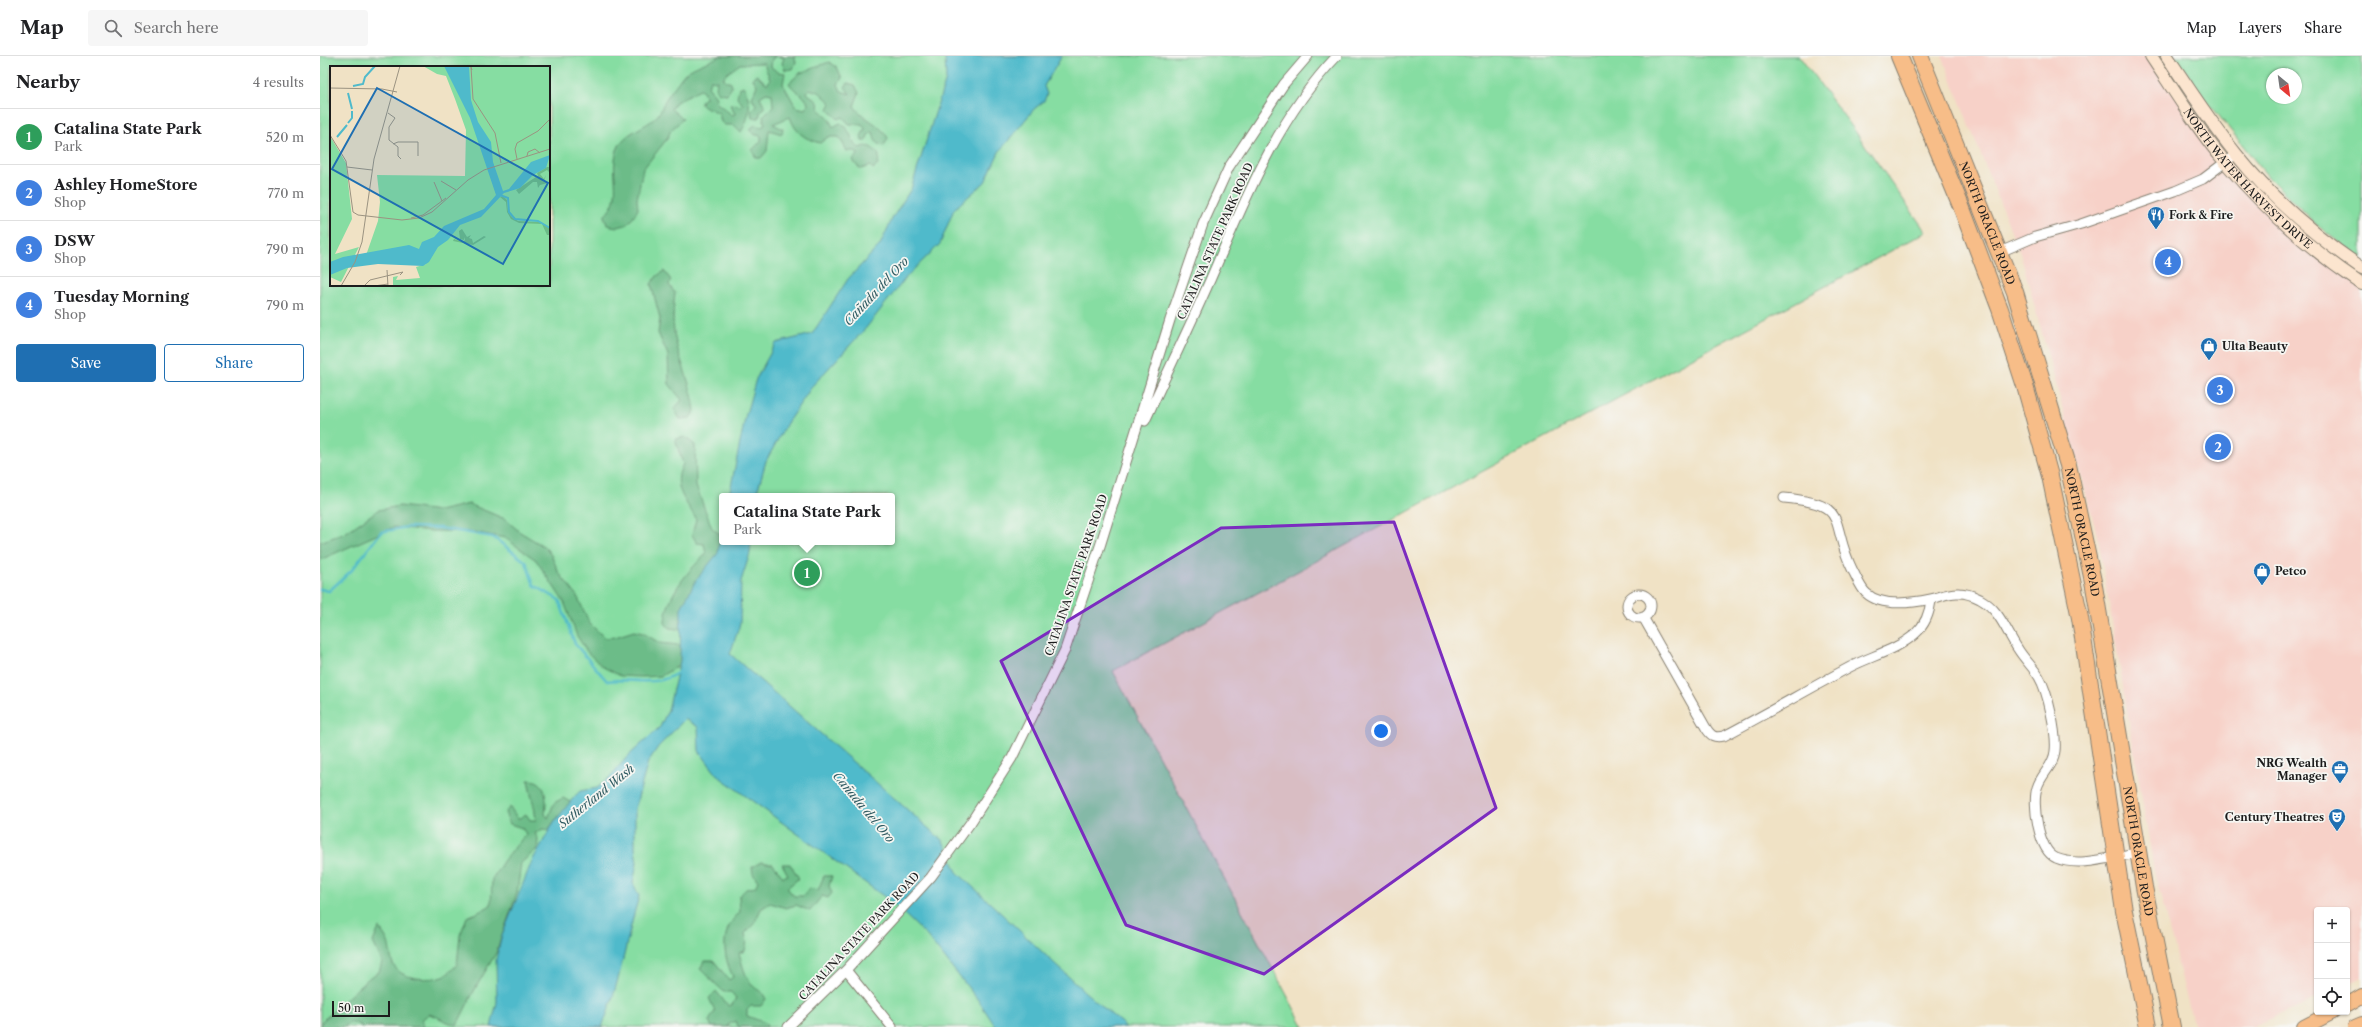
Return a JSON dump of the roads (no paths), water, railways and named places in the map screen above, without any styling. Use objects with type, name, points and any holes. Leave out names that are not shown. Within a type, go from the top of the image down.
[{"type":"highway","name":"NORTH ORACLE ROAD","points":[[1899,56],[1961,206],[2000,309],[2037,429],[2067,553],[2080,618],[2129,939],[2148,1027]]},
{"type":"highway","name":"NORTH ORACLE ROAD","points":[[1920,56],[2000,252],[2053,414],[2081,521],[2094,586],[2138,853],[2172,1027]]},
{"type":"main road","points":[[2350,1003],[2362,996]]},
{"type":"main road","points":[[2304,1027],[2327,1015]]},
{"type":"main road","points":[[2356,1027],[2362,1024]]},
{"type":"street","name":"CATALINA STATE PARK ROAD","points":[[788,1027],[846,970],[936,871],[972,822],[1012,758],[1065,650],[1132,447],[1188,265],[1203,224],[1225,174],[1284,84],[1308,56]]},
{"type":"street","name":"CATALINA STATE PARK ROAD","points":[[1132,447],[1191,324],[1255,177],[1301,99],[1337,56]]},
{"type":"street","name":"NORTH WATER HARVEST DRIVE","points":[[2151,56],[2225,162],[2250,190],[2302,240],[2362,284]]},
{"type":"street","name":"NORTH WATER HARVEST DRIVE","points":[[2167,56],[2236,154],[2261,182],[2305,224],[2362,268]]},
{"type":"street","points":[[2000,252],[2035,237],[2081,224],[2175,191],[2203,179],[2236,154]]},
{"type":"street","points":[[1784,498],[1816,503],[1831,511],[1837,522],[1846,556],[1861,587],[1872,597],[1895,602],[1930,599],[1960,592],[1986,603],[2001,618],[2017,648],[2040,679],[2056,744],[2053,760],[2039,782],[2035,794],[2038,826],[2044,847],[2055,857],[2073,861],[2138,853]]},
{"type":"street","points":[[1643,617],[1710,735],[1717,737],[1724,736],[1851,666],[1900,645],[1916,633],[1923,623],[1930,609],[1930,599]]},
{"type":"street","points":[[846,970],[892,1027]]},
{"type":"water","name":"Cañada del Oro","points":[[945,56],[1062,56],[1044,86],[1047,94],[1044,101],[1034,109],[999,152],[985,182],[954,209],[940,244],[908,275],[866,328],[813,385],[787,423],[766,461],[757,493],[730,493],[746,414],[756,379],[776,343],[812,334],[848,279],[880,245],[893,217],[911,189],[946,79]]},
{"type":"water","points":[[719,545],[751,545],[750,553],[741,581],[740,624],[730,654],[943,841],[957,872],[1085,992],[1126,1027],[996,1027],[978,1000],[927,936],[893,903],[718,776],[699,751],[698,727],[685,719],[658,747],[648,762],[635,808],[635,849],[637,863],[633,883],[639,896],[614,995],[602,1027],[491,1027],[497,1002],[496,959],[501,938],[532,861],[554,822],[575,796],[580,791],[597,788],[608,779],[627,757],[660,727],[668,710],[680,661],[681,608],[696,580],[718,553]]},
{"type":"waterway","points":[[320,589],[329,591],[352,570],[381,532],[407,527],[440,528],[493,537],[526,562],[534,585],[559,600],[575,644],[607,681],[653,681],[670,677],[679,672]]},
{"type":"place","name":"Fork & Fire","points":[[2156,230]]},
{"type":"place","name":"Tuesday Morning","points":[[2168,262]]},
{"type":"place","name":"Ulta Beauty","points":[[2209,361]]},
{"type":"place","name":"DSW","points":[[2220,390]]},
{"type":"place","name":"Ashley HomeStore","points":[[2218,447]]},
{"type":"place","name":"Catalina State Park","points":[[807,573]]},
{"type":"place","name":"Petco","points":[[2262,586]]},
{"type":"place","name":"NRG Wealth Manager","points":[[2340,784]]},
{"type":"place","name":"Century Theatres","points":[[2337,832]]},
{"type":"water label","name":"Sutherland Wash","points":[[596,796]]}]
